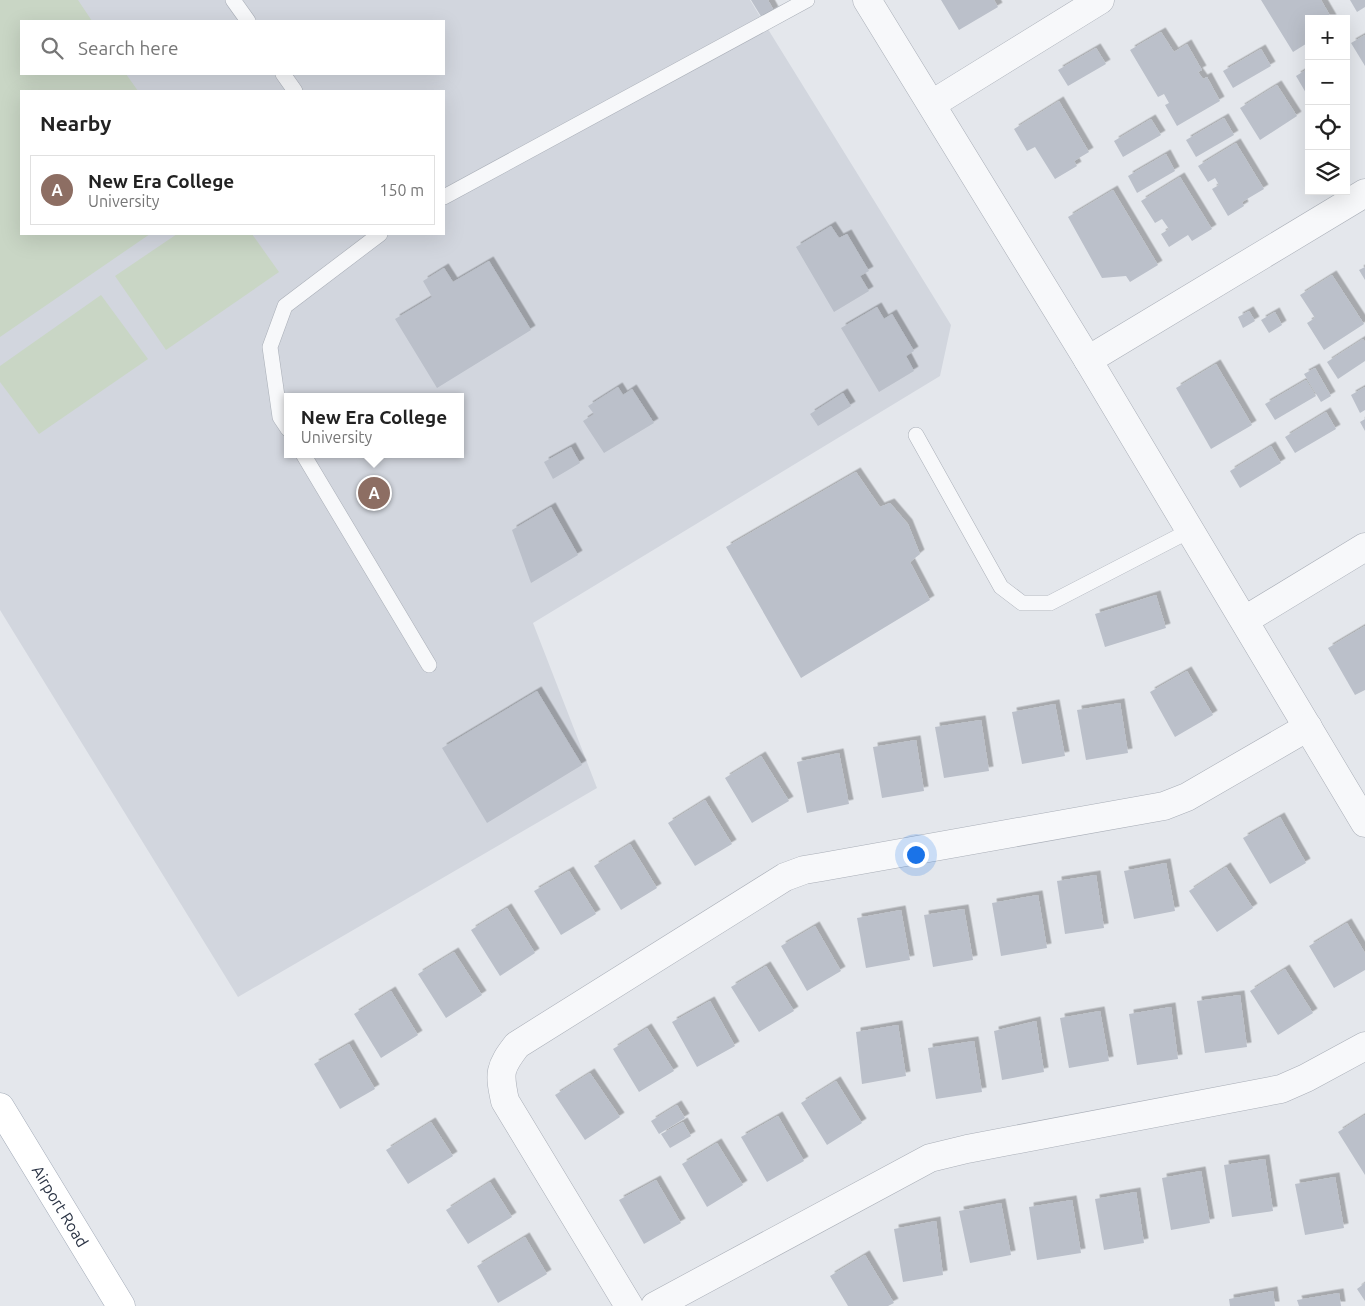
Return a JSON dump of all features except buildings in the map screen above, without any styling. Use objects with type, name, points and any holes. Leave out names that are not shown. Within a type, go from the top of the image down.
[{"type":"main road","name":"Airport Road","points":[[0,1106],[121,1306]]},
{"type":"street","points":[[866,0],[932,104],[1088,360],[1365,823]]},
{"type":"street","points":[[932,104],[1100,0]]},
{"type":"street","points":[[1088,360],[1365,193]]},
{"type":"street","points":[[1245,620],[1365,547]]},
{"type":"street","points":[[629,1306],[505,1101],[500,1079],[505,1060],[517,1045],[785,877],[804,870],[1164,806],[1187,797],[1308,727]]},
{"type":"street","points":[[654,1306],[930,1158],[967,1149],[1281,1088],[1306,1078],[1365,1046]]},
{"type":"lane","points":[[233,0],[247,20]]},
{"type":"lane","points":[[445,197],[807,0]]},
{"type":"lane","points":[[285,75],[294,90]]},
{"type":"lane","points":[[284,422],[280,416],[270,347],[285,306],[379,235]]},
{"type":"lane","points":[[916,435],[1001,587],[1022,603],[1050,603],[1191,530]]},
{"type":"lane","points":[[305,458],[429,665]]},
{"type":"shaded area","points":[[0,0],[750,0],[951,325],[940,376],[533,623],[597,788],[238,997],[0,610]]},
{"type":"green space","points":[[0,0],[78,0],[91,20],[20,20],[20,75],[127,75],[137,90],[20,90],[20,235],[149,235],[0,337]]},
{"type":"green space","points":[[176,235],[253,235],[279,272],[166,350],[115,276]]},
{"type":"green space","points":[[101,295],[148,359],[39,434],[0,382],[0,366]]},
{"type":"place","name":"New Era College","points":[[374,493]]}]
